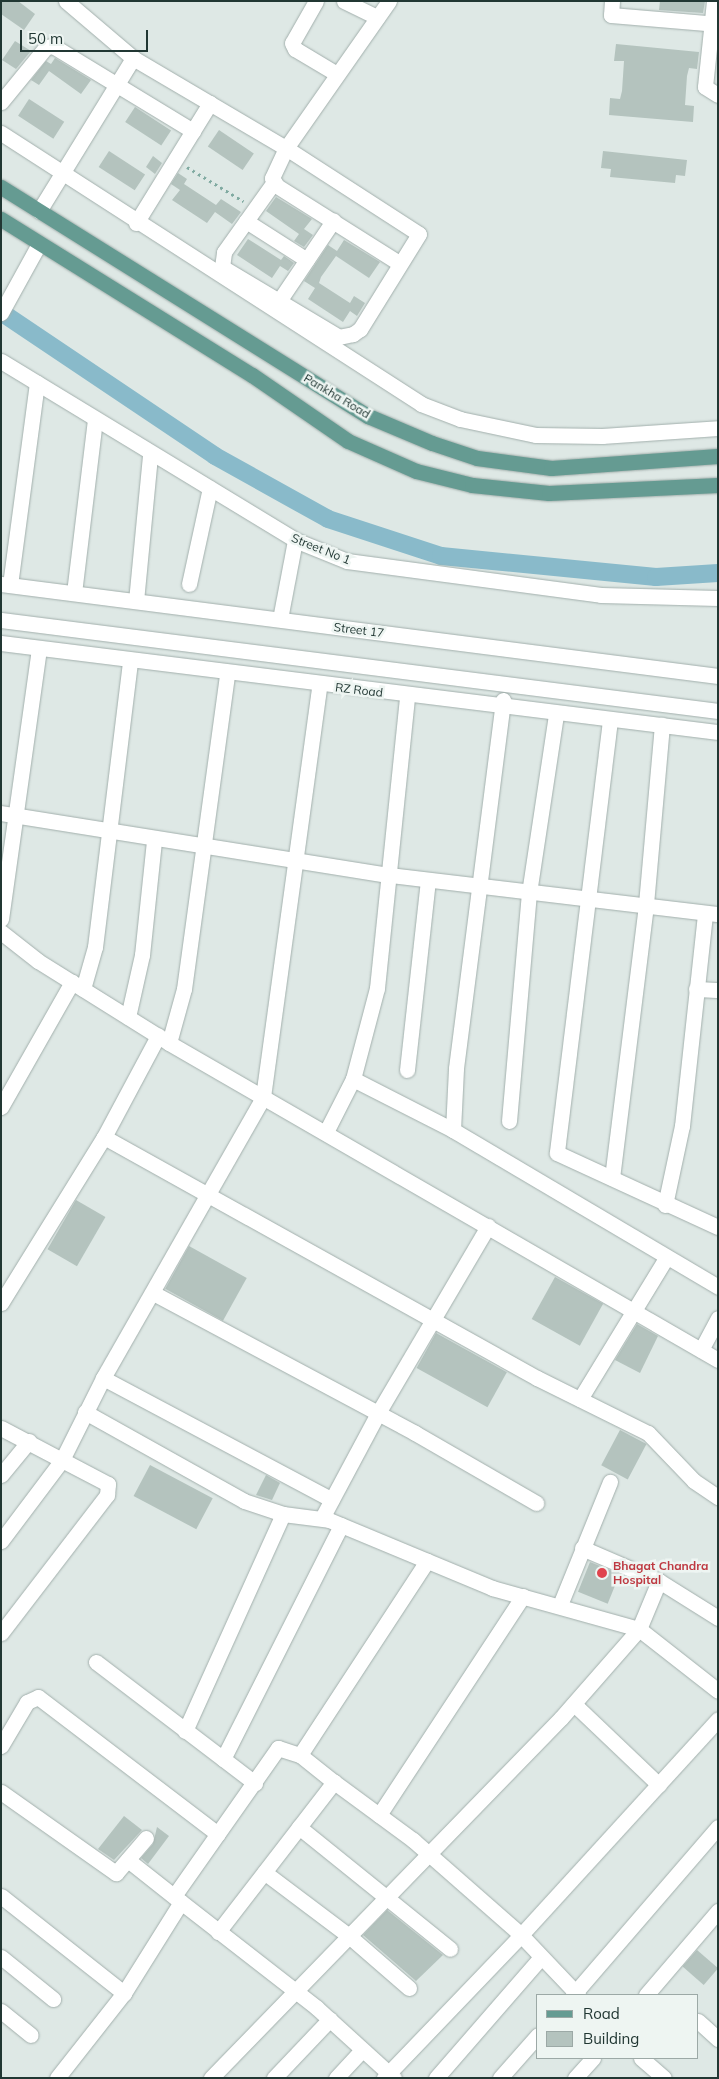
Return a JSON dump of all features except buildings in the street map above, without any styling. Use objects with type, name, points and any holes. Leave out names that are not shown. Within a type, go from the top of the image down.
[{"type":"main road","name":"Pankha Road","points":[[1,187],[368,416],[432,443],[477,458],[551,468],[718,456]]},
{"type":"main road","points":[[1,220],[252,375],[348,441],[416,471],[472,485],[549,493],[718,485]]},
{"type":"street","points":[[66,1],[133,58],[286,148],[419,234],[399,263],[360,329],[353,334],[339,337],[222,267],[224,252],[274,182]]},
{"type":"street","points":[[316,1],[292,43],[295,50],[337,74]]},
{"type":"street","points":[[344,1],[377,17]]},
{"type":"street","points":[[612,1],[611,15],[715,24]]},
{"type":"street","points":[[714,1],[715,24],[705,87],[718,95]]},
{"type":"street","points":[[385,2],[377,17],[286,148],[272,173],[274,182],[399,263]]},
{"type":"street","points":[[1,102],[46,46],[60,49],[193,131]]},
{"type":"street","points":[[39,211],[63,176],[133,58]]},
{"type":"street","points":[[136,223],[210,103]]},
{"type":"street","points":[[1,133],[63,176],[341,356],[421,404],[460,419],[536,435],[602,436],[718,428]]},
{"type":"street","points":[[246,221],[307,260]]},
{"type":"street","points":[[279,301],[333,221]]},
{"type":"street","points":[[1,313],[39,244]]},
{"type":"street","name":"Street No 1","points":[[1,361],[150,455],[210,488],[295,540],[380,568],[601,595],[718,598]]},
{"type":"street","points":[[6,585],[37,383]]},
{"type":"street","points":[[74,593],[94,420]]},
{"type":"street","points":[[136,601],[150,455]]},
{"type":"street","points":[[189,584],[210,488]]},
{"type":"street","points":[[280,620],[295,540]]},
{"type":"street","name":"Street 17","points":[[6,585],[718,676]]},
{"type":"street","points":[[1,620],[508,686],[718,711]]},
{"type":"street","name":"RZ Road","points":[[1,643],[130,662],[319,686],[718,732]]},
{"type":"street","points":[[1,919],[8,814],[39,649]]},
{"type":"street","points":[[1,1107],[77,986],[95,947],[130,662]]},
{"type":"street","points":[[1,1303],[7,1278],[104,1137],[163,1039],[184,989],[201,847],[227,674]]},
{"type":"street","points":[[1,1541],[62,1460],[84,1412],[263,1096],[319,686]]},
{"type":"street","points":[[453,1130],[479,885],[501,707],[508,686]]},
{"type":"street","points":[[327,1130],[353,1079],[377,988],[407,696]]},
{"type":"street","points":[[509,1122],[529,893],[556,714]]},
{"type":"street","points":[[610,720],[557,1154],[612,1178],[665,1205],[718,1226]]},
{"type":"street","points":[[612,1178],[646,904],[662,725]]},
{"type":"street","points":[[8,814],[110,833],[390,876],[479,885],[529,893],[588,897],[711,914],[696,989],[682,1126],[665,1205]]},
{"type":"street","points":[[128,1017],[142,955],[154,840]]},
{"type":"street","points":[[407,1070],[428,880]]},
{"type":"street","points":[[1,932],[77,986],[163,1039],[327,1130],[718,1360]]},
{"type":"street","points":[[696,989],[718,990]]},
{"type":"street","points":[[353,1079],[453,1130],[666,1258],[718,1287]]},
{"type":"street","points":[[104,1137],[580,1399],[648,1433],[694,1481],[718,1496]]},
{"type":"street","points":[[322,1518],[378,1413],[488,1226]]},
{"type":"street","points":[[580,1399],[666,1258]]},
{"type":"street","points":[[152,1294],[378,1413],[536,1503]]},
{"type":"street","points":[[701,1350],[718,1318]]},
{"type":"street","points":[[103,1378],[332,1500]]},
{"type":"street","points":[[84,1412],[222,1492],[283,1514],[322,1518],[427,1561],[523,1596],[639,1629],[718,1691]]},
{"type":"street","points":[[1,1428],[104,1480],[110,1489],[1,1633]]},
{"type":"street","points":[[1,1476],[29,1441]]},
{"type":"street","points":[[560,1606],[610,1482]]},
{"type":"street","points":[[185,1731],[283,1514]]},
{"type":"street","points":[[223,1759],[341,1525]]},
{"type":"street","points":[[582,1548],[659,1581],[718,1618]]},
{"type":"street","points":[[300,1755],[427,1561]]},
{"type":"street","points":[[211,2078],[348,1936],[389,1897],[428,1853],[574,1704],[639,1629],[659,1581]]},
{"type":"street","points":[[379,1815],[523,1596]]},
{"type":"street","points":[[96,1662],[255,1783]]},
{"type":"street","points":[[1,1746],[27,1702],[38,1696],[218,1834]]},
{"type":"street","points":[[574,1704],[659,1785]]},
{"type":"street","points":[[128,1860],[293,1992],[330,2019],[389,2076],[521,1935],[718,1719]]},
{"type":"street","points":[[57,2078],[124,1993],[218,1834],[278,1748],[300,1755],[428,1853],[521,1935],[575,1994],[718,1827]]},
{"type":"street","points":[[218,1932],[334,1782]]},
{"type":"street","points":[[1,1792],[116,1873],[146,1838]]},
{"type":"street","points":[[299,1827],[389,1897],[450,1949]]},
{"type":"street","points":[[264,1872],[348,1936],[409,1988]]},
{"type":"street","points":[[1,1896],[124,1993]]},
{"type":"street","points":[[647,1994],[718,1911]]},
{"type":"street","points":[[1,1957],[53,1999]]},
{"type":"street","points":[[436,2078],[541,1957]]},
{"type":"street","points":[[1,2011],[30,2036]]},
{"type":"street","points":[[274,2078],[330,2019]]},
{"type":"street","points":[[699,2023],[718,2039]]},
{"type":"street","points":[[500,2078],[536,2037]]},
{"type":"street","points":[[336,2078],[362,2050]]},
{"type":"street","points":[[575,2078],[592,2059]]},
{"type":"street","points":[[642,2059],[664,2078]]},
{"type":"path","points":[[175,160],[255,208]]},
{"type":"waterway","points":[[1,312],[215,456],[328,519],[441,556],[656,577],[718,573]]},
{"type":"place","name":"Bhagat Chandra Hospital","points":[[602,1573]]}]
